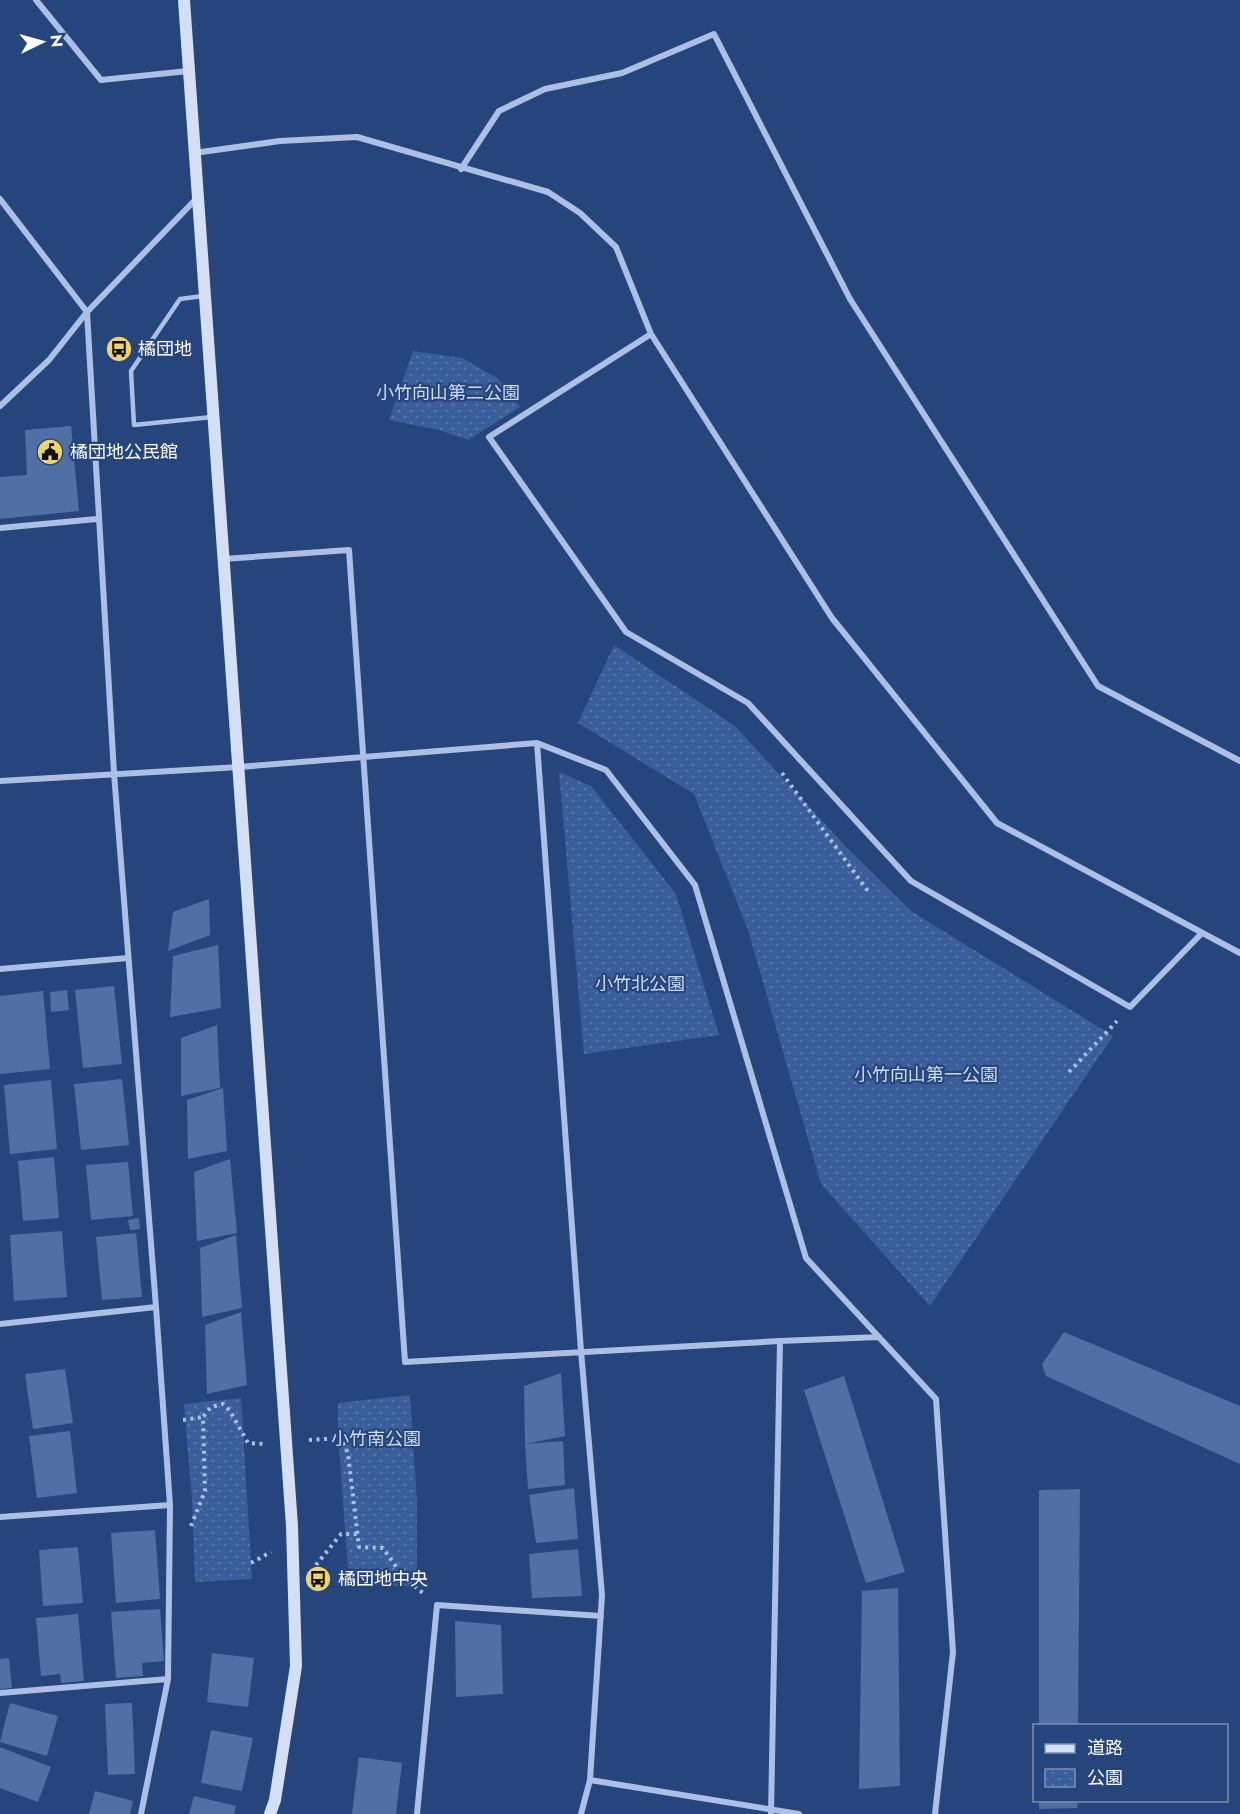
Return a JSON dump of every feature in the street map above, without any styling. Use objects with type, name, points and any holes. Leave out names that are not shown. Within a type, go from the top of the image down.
[{"type":"street","points":[[36,0],[101,80],[188,71]]},
{"type":"street","points":[[184,0],[196,199],[239,767],[292,1526],[296,1666],[275,1800],[270,1814]]},
{"type":"street","points":[[461,169],[499,111],[545,89],[622,73],[714,34],[850,299],[1098,686],[1240,761]]},
{"type":"street","points":[[194,153],[280,141],[357,137],[461,169],[548,192],[580,213],[616,247],[651,334],[832,618],[997,823],[1240,953]]},
{"type":"street","points":[[0,199],[87,312],[97,519],[114,772],[170,1505],[168,1679],[141,1814]]},
{"type":"street","points":[[0,406],[49,360],[87,312],[196,199]]},
{"type":"street","points":[[651,334],[489,437],[626,632],[748,703],[911,881],[1130,1007],[1202,933]]},
{"type":"street","points":[[0,528],[97,519]]},
{"type":"street","points":[[223,559],[349,550],[405,1362],[879,1337]]},
{"type":"street","points":[[0,781],[114,772],[239,767],[537,743],[606,770],[695,885],[806,1258],[936,1400],[953,1652],[935,1814]]},
{"type":"street","points":[[537,743],[581,1351],[602,1594],[590,1780],[581,1814]]},
{"type":"street","points":[[0,969],[128,958]]},
{"type":"street","points":[[0,1324],[156,1307]]},
{"type":"street","points":[[772,1812],[780,1341]]},
{"type":"street","points":[[0,1517],[170,1505]]},
{"type":"street","points":[[417,1814],[439,1605],[601,1616]]},
{"type":"street","points":[[0,1693],[168,1679]]},
{"type":"street","points":[[590,1780],[772,1812],[799,1814]]},
{"type":"lane","points":[[203,296],[180,299],[131,371],[134,425],[212,417]]},
{"type":"path","points":[[780,770],[870,894]]},
{"type":"path","points":[[1069,1072],[1130,1007]]},
{"type":"path","points":[[189,1532],[205,1491],[203,1417],[211,1407],[223,1404],[230,1410],[248,1443],[258,1445]]},
{"type":"path","points":[[315,1440],[342,1438],[348,1454],[359,1547],[383,1548],[404,1578],[439,1605]]},
{"type":"path","points":[[294,1592],[341,1534],[357,1534]]},
{"type":"green space","name":"小竹向山第二公園","points":[[413,351],[462,358],[497,378],[520,407],[468,440],[439,430],[389,420]]},
{"type":"green space","name":"小竹向山第一公園","points":[[614,645],[735,726],[846,847],[911,911],[1113,1036],[930,1306],[821,1184],[748,930],[694,794],[578,723]]},
{"type":"green space","name":"小竹北公園","points":[[559,772],[591,786],[676,894],[719,1035],[584,1054]]},
{"type":"green space","name":"小竹南公園","points":[[410,1395],[417,1501],[417,1587],[349,1583],[338,1433],[338,1403]]},
{"type":"green space","points":[[241,1398],[252,1579],[195,1582],[192,1499],[184,1404]]},
{"type":"building","name":"橘団地公民館","points":[[71,426],[79,511],[0,519],[0,477],[27,475],[25,430]]},
{"type":"building","points":[[209,899],[210,935],[168,951],[173,912]]},
{"type":"building","points":[[218,945],[221,1008],[170,1017],[173,956]]},
{"type":"building","points":[[114,986],[122,1064],[83,1068],[75,990]]},
{"type":"building","points":[[67,990],[69,1010],[51,1012],[50,992]]},
{"type":"building","points":[[43,991],[50,1069],[0,1074],[0,996]]},
{"type":"building","points":[[217,1025],[220,1088],[181,1096],[181,1038]]},
{"type":"building","points":[[122,1079],[129,1145],[81,1150],[74,1084]]},
{"type":"building","points":[[51,1080],[57,1149],[10,1154],[4,1085]]},
{"type":"building","points":[[223,1088],[227,1151],[188,1159],[187,1100]]},
{"type":"building","points":[[54,1157],[59,1218],[23,1221],[18,1161]]},
{"type":"building","points":[[230,1159],[237,1233],[197,1241],[194,1172]]},
{"type":"building","points":[[128,1162],[133,1216],[91,1220],[86,1165]]},
{"type":"building","points":[[139,1218],[140,1229],[130,1230],[128,1220]]},
{"type":"building","points":[[62,1231],[67,1297],[14,1301],[10,1235]]},
{"type":"building","points":[[136,1233],[142,1297],[102,1300],[96,1237]]},
{"type":"building","points":[[236,1235],[242,1308],[202,1317],[200,1248]]},
{"type":"building","points":[[241,1312],[247,1385],[207,1394],[205,1325]]},
{"type":"building","points":[[1064,1332],[1240,1406],[1240,1464],[1046,1376],[1042,1364]]},
{"type":"building","points":[[65,1369],[73,1423],[33,1429],[25,1374]]},
{"type":"building","points":[[561,1373],[565,1436],[525,1444],[524,1386]]},
{"type":"building","points":[[844,1376],[905,1572],[866,1583],[804,1390]]},
{"type":"building","points":[[70,1431],[77,1493],[37,1498],[29,1436]]},
{"type":"building","points":[[563,1441],[565,1485],[528,1489],[525,1444]]},
{"type":"building","points":[[574,1488],[578,1539],[536,1543],[529,1495]]},
{"type":"building","points":[[1080,1489],[1078,1724],[1039,1724],[1039,1490]]},
{"type":"building","points":[[155,1530],[160,1599],[116,1603],[111,1533]]},
{"type":"building","points":[[78,1547],[83,1603],[43,1606],[39,1550]]},
{"type":"building","points":[[578,1549],[582,1596],[532,1598],[529,1554]]},
{"type":"building","points":[[898,1588],[900,1786],[859,1789],[862,1591]]},
{"type":"building","points":[[160,1609],[164,1661],[142,1663],[143,1676],[116,1678],[111,1612]]},
{"type":"building","points":[[78,1614],[84,1681],[61,1683],[60,1674],[41,1676],[36,1618]]},
{"type":"building","points":[[455,1621],[501,1625],[503,1694],[456,1697]]},
{"type":"building","points":[[212,1653],[254,1658],[248,1707],[207,1702]]},
{"type":"building","points":[[9,1658],[12,1688],[0,1689],[0,1659]]},
{"type":"building","points":[[10,1703],[58,1716],[47,1756],[0,1742]]},
{"type":"building","points":[[132,1703],[135,1774],[108,1775],[105,1704]]},
{"type":"building","points":[[211,1730],[253,1738],[242,1791],[201,1783]]},
{"type":"building","points":[[0,1747],[51,1767],[38,1802],[0,1788]]},
{"type":"building","points":[[359,1757],[402,1763],[396,1814],[352,1814]]},
{"type":"building","points":[[95,1791],[133,1801],[130,1814],[89,1814]]},
{"type":"building","points":[[194,1796],[236,1806],[234,1814],[189,1814]]},
{"type":"building","points":[[1039,1802],[1078,1802],[1077,1808],[1039,1809]]},
{"type":"place","name":"橘団地","points":[[119,349]]},
{"type":"place","name":"橘団地公民館","points":[[50,452]]},
{"type":"place","name":"橘団地中央","points":[[318,1579]]}]
